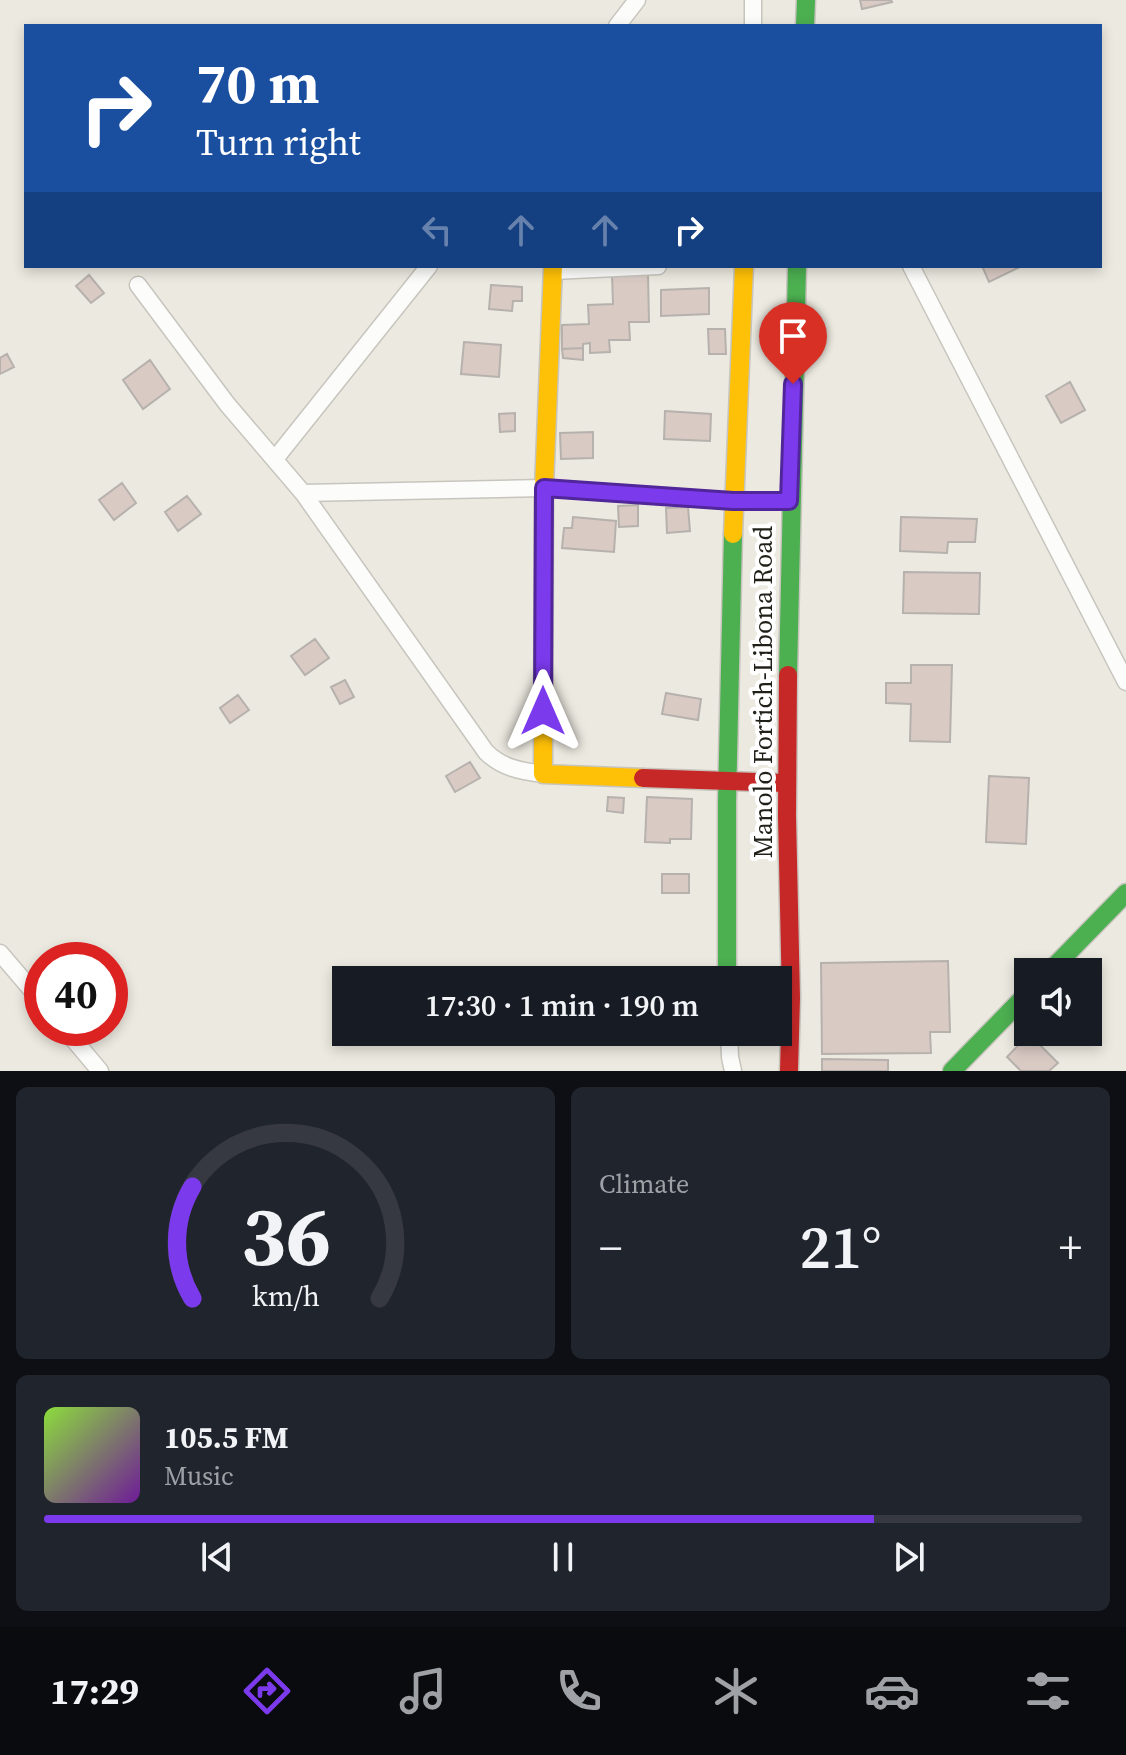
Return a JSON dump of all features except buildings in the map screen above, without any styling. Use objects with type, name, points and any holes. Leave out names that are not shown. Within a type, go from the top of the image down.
[{"type":"street","points":[[619,24],[637,0]]},
{"type":"street","points":[[753,0],[753,24]]},
{"type":"street","points":[[805,24],[806,0]]},
{"type":"street","points":[[275,459],[427,268]]},
{"type":"street","points":[[543,774],[544,488],[553,269],[588,268]]},
{"type":"street","points":[[727,966],[733,501],[744,268]]},
{"type":"street","name":"Manolo Fortich-Libona Road","points":[[789,1071],[789,501],[797,268]]},
{"type":"street","points":[[912,268],[1126,682]]},
{"type":"street","points":[[138,285],[227,404],[303,493],[494,760],[519,771],[543,774],[787,783]]},
{"type":"street","points":[[303,493],[544,488],[733,501],[789,501]]},
{"type":"street","points":[[1063,958],[1126,893]]},
{"type":"street","points":[[0,953],[24,981]]},
{"type":"street","points":[[952,1071],[1014,1007]]},
{"type":"street","points":[[79,1046],[100,1071]]},
{"type":"street","points":[[730,1046],[733,1071]]},
{"type":"traffic: fast","points":[[805,24],[806,0]]},
{"type":"traffic: fast","points":[[788,675],[797,268]]},
{"type":"traffic: fast","points":[[727,966],[733,534]]},
{"type":"traffic: fast","points":[[1063,958],[1126,893]]},
{"type":"traffic: fast","points":[[952,1071],[1014,1007]]},
{"type":"traffic: slow","points":[[553,268],[544,488],[543,774],[643,778]]},
{"type":"traffic: slow","points":[[733,534],[744,268]]},
{"type":"traffic: jam","points":[[788,675],[789,1071]]},
{"type":"traffic: jam","points":[[643,778],[787,783]]},
{"type":"route","points":[[543,711],[544,488],[733,501],[789,501],[793,384]]}]
